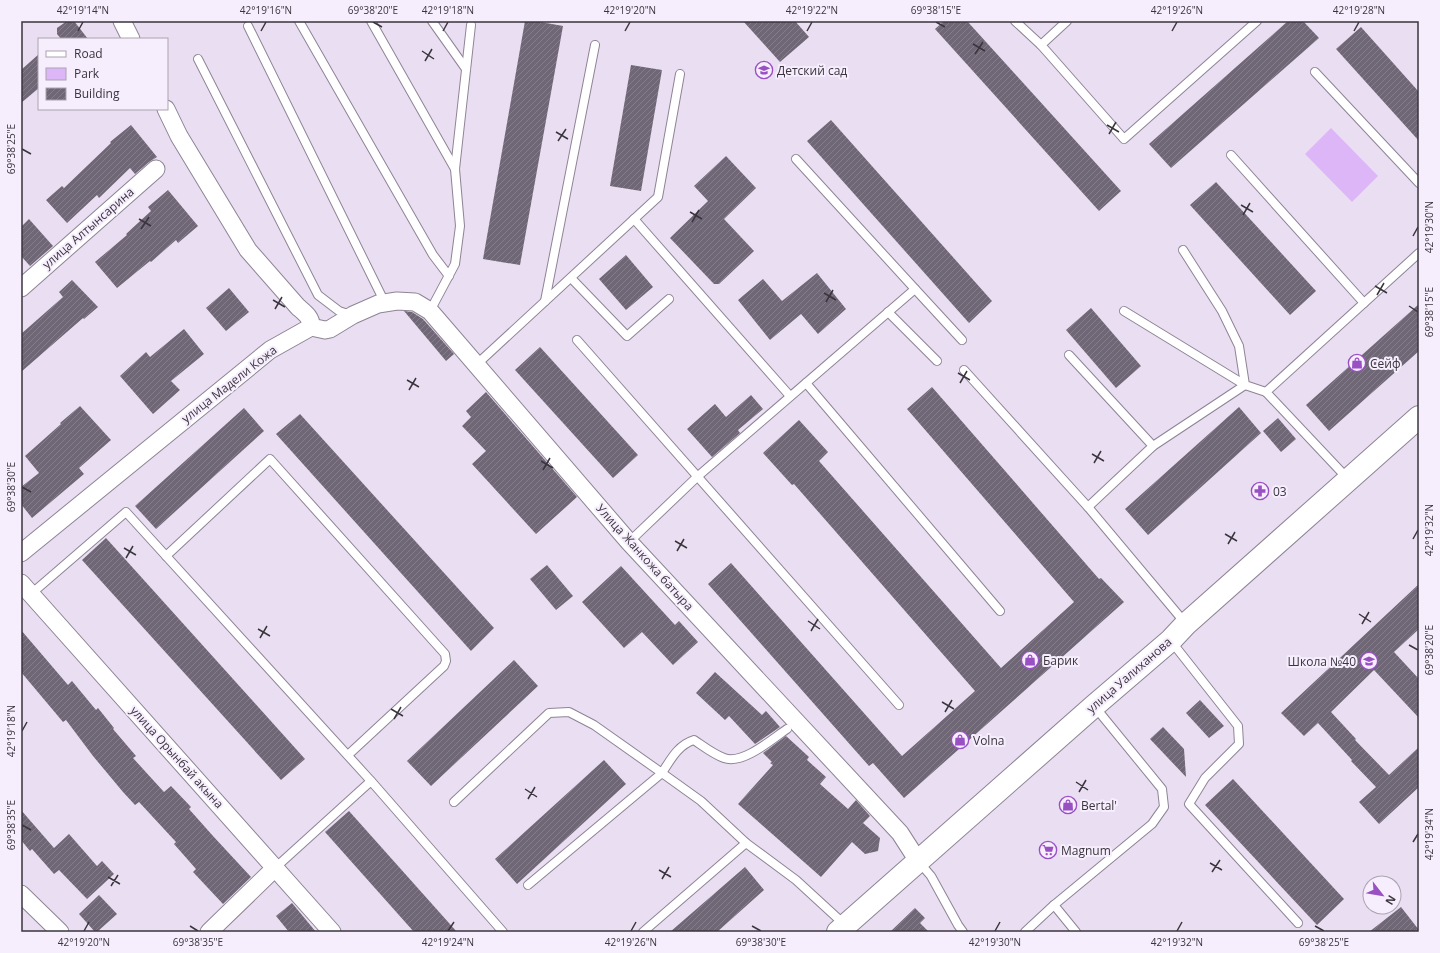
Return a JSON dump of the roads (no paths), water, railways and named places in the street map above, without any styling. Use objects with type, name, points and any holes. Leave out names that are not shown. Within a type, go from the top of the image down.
[{"type":"main road","name":"улица Уалиханова","points":[[842,929],[1094,706],[1171,640],[1186,624],[1419,417]]},
{"type":"street","points":[[122,21],[130,38]]},
{"type":"street","points":[[166,110],[179,136],[248,250],[298,307],[307,315],[311,322],[311,327]]},
{"type":"street","name":"улица Алтынсарина","points":[[21,288],[156,169]]},
{"type":"street","name":"Улица Жанкожа батыра","points":[[311,327],[325,330],[330,329],[353,315],[378,304],[397,301],[415,302],[430,311],[629,542],[900,833],[918,861]]},
{"type":"street","name":"улица Мадели Кожа","points":[[21,553],[270,350],[311,327]]},
{"type":"street","name":"улица Орынбай акына","points":[[26,588],[332,932]]},
{"type":"street","points":[[209,932],[275,868]]},
{"type":"street","points":[[21,894],[60,932]]},
{"type":"lane","points":[[299,21],[433,255],[449,276]]},
{"type":"lane","points":[[372,21],[454,169]]},
{"type":"lane","points":[[432,21],[466,69]]},
{"type":"lane","points":[[1015,21],[1041,45],[1124,139],[1257,21]]},
{"type":"lane","points":[[1041,45],[1067,21]]},
{"type":"lane","points":[[430,311],[455,264],[460,226],[454,169],[471,25]]},
{"type":"lane","points":[[248,26],[385,303]]},
{"type":"lane","points":[[545,301],[595,45]]},
{"type":"lane","points":[[198,59],[318,296],[339,311],[353,315]]},
{"type":"lane","points":[[1315,72],[1419,183]]},
{"type":"lane","points":[[476,365],[658,197],[680,74]]},
{"type":"lane","points":[[1231,155],[1364,303]]},
{"type":"lane","points":[[796,159],[962,340]]},
{"type":"lane","points":[[634,219],[790,396]]},
{"type":"lane","points":[[1183,250],[1222,312],[1239,346],[1245,385]]},
{"type":"lane","points":[[1266,392],[1419,253]]},
{"type":"lane","points":[[570,278],[627,336],[669,299]]},
{"type":"lane","points":[[629,542],[697,476],[915,289]]},
{"type":"lane","points":[[1124,311],[1245,385],[1266,392],[1348,480]]},
{"type":"lane","points":[[888,312],[937,361]]},
{"type":"lane","points":[[576,340],[899,705]]},
{"type":"lane","points":[[1070,355],[1153,446]]},
{"type":"lane","points":[[964,370],[1088,507],[1186,624]]},
{"type":"lane","points":[[806,382],[1000,611]]},
{"type":"lane","points":[[1088,507],[1153,446],[1245,385]]},
{"type":"lane","points":[[166,556],[270,459],[445,654],[444,666],[348,755]]},
{"type":"lane","points":[[26,588],[126,512],[371,780],[503,932]]},
{"type":"lane","points":[[1171,640],[1238,726],[1239,744],[1204,778],[1189,804],[1298,923]]},
{"type":"lane","points":[[1025,932],[1054,905],[1152,824],[1164,807],[1162,789],[1094,706]]},
{"type":"lane","points":[[454,802],[549,713],[569,712],[594,725],[701,801],[746,842],[796,880],[842,929]]},
{"type":"lane","points":[[528,885],[662,773],[677,750],[686,743],[694,740],[723,758],[732,760],[752,753],[787,729]]},
{"type":"lane","points":[[275,868],[371,780]]},
{"type":"lane","points":[[643,932],[746,842]]},
{"type":"lane","points":[[918,861],[932,876],[963,932]]},
{"type":"lane","points":[[1054,905],[1076,932]]},
{"type":"place","name":"Детский сад","points":[[764,70]]},
{"type":"place","name":"Сейф","points":[[1357,363]]},
{"type":"place","name":"03","points":[[1260,491]]},
{"type":"place","name":"Барик","points":[[1030,660]]},
{"type":"place","name":"Школа №40","points":[[1369,661]]},
{"type":"place","name":"Volna","points":[[960,740]]},
{"type":"place","name":"Bertal'","points":[[1068,805]]},
{"type":"place","name":"Magnum","points":[[1048,850]]}]
